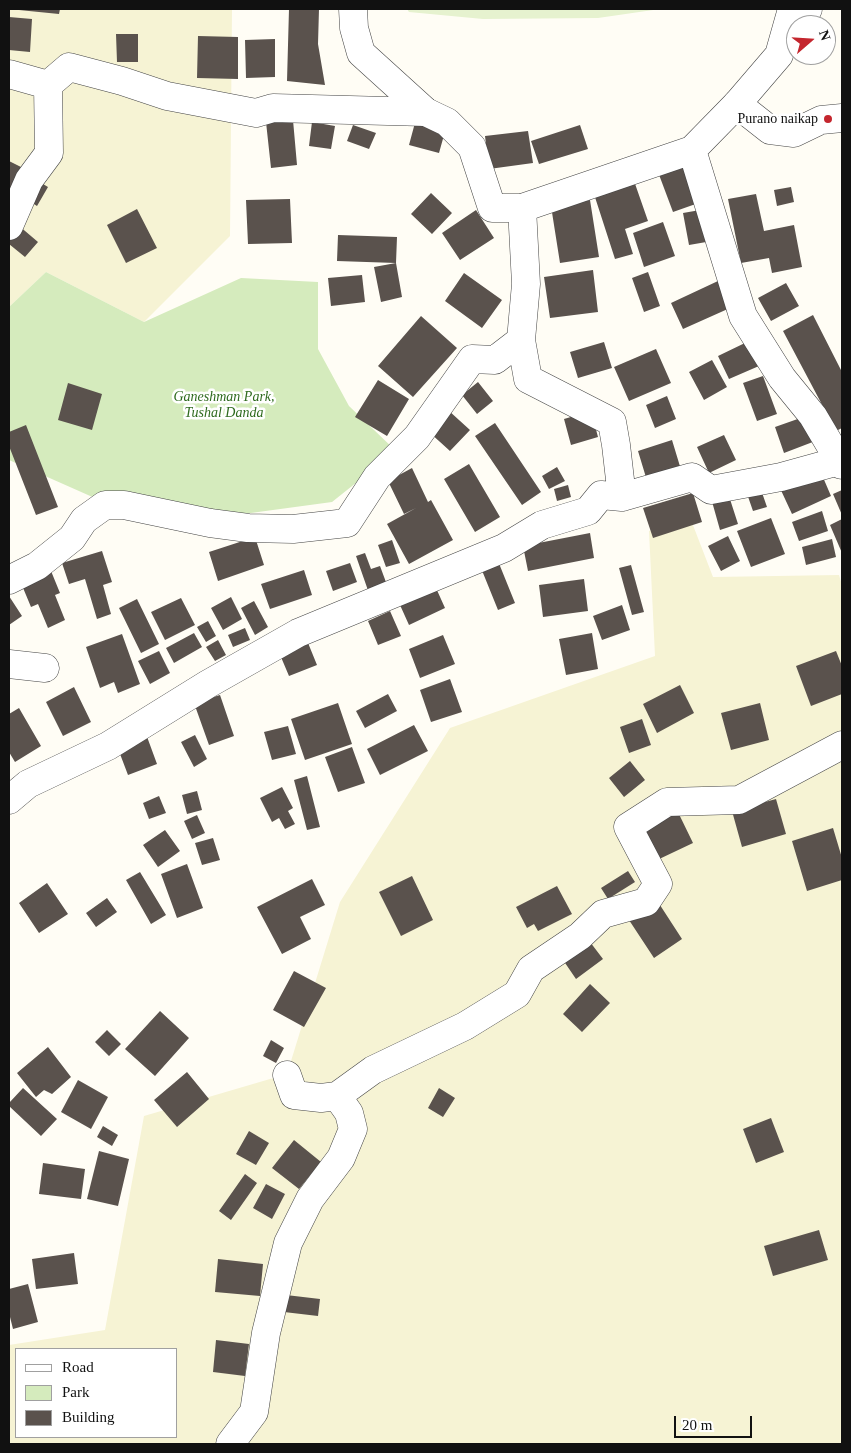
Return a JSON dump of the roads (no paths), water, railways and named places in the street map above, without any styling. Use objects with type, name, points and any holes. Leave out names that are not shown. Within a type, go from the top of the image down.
[{"type":"street","points":[[353,9],[354,28],[361,53],[426,112],[447,122],[472,147],[492,208],[522,208],[692,150],[737,104],[779,55],[786,44]]},
{"type":"street","points":[[779,55],[792,9]]},
{"type":"street","points":[[48,85],[69,67],[122,81],[167,96],[256,112],[273,108],[426,112]]},
{"type":"street","points":[[9,74],[48,85]]},
{"type":"street","points":[[9,226],[29,180],[49,153],[48,85]]},
{"type":"street","points":[[737,104],[770,130],[794,133],[821,120],[842,118]]},
{"type":"street","points":[[9,800],[28,784],[108,746],[208,684],[298,633],[504,548],[542,525],[588,511],[601,496],[622,498],[692,477],[711,490],[781,477],[840,463],[813,416],[782,378],[743,316],[692,150]]},
{"type":"street","points":[[522,208],[526,284],[521,340],[528,379],[612,422],[622,498]]},
{"type":"street","points":[[9,580],[37,566],[72,538],[84,520],[105,505],[124,505],[210,523],[248,528],[293,529],[347,523],[377,477],[417,437],[472,359],[494,360],[521,340]]},
{"type":"street","points":[[9,664],[45,668]]},
{"type":"street","points":[[287,1074],[294,1095],[337,1096],[373,1070],[464,1026],[517,994],[531,969],[580,936],[603,914],[646,902],[658,884],[628,828],[667,802],[739,800],[842,745]]},
{"type":"street","points":[[230,1444],[254,1412],[266,1333],[288,1243],[310,1199],[341,1158],[353,1129],[349,1113],[337,1096]]},
{"type":"place","name":"Purano naikap","points":[[828,119]]},
{"type":"park label","name":"Ganeshman Park, Tushal Danda","points":[[224,406]]}]
